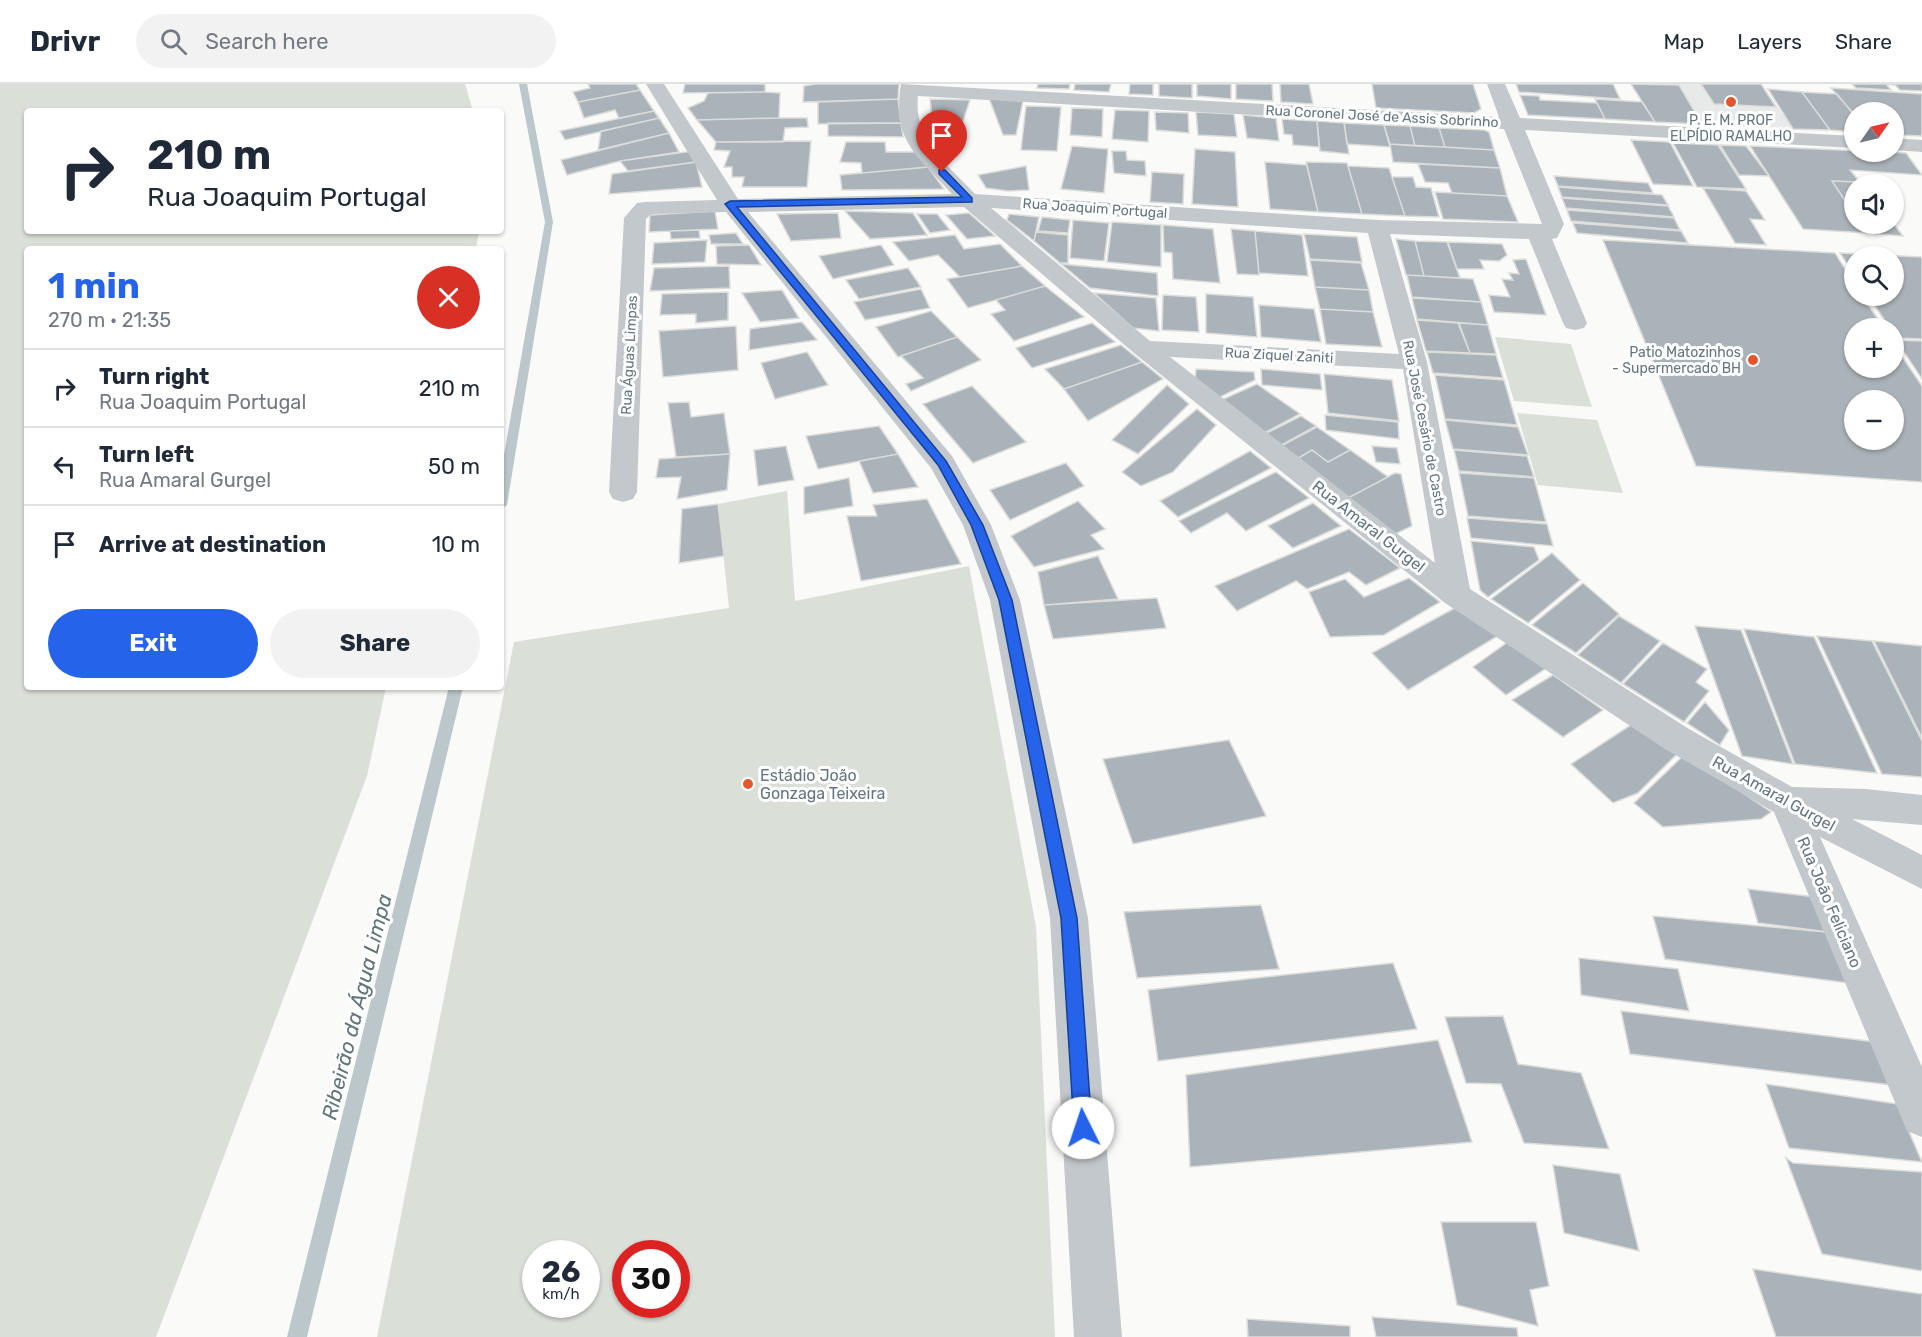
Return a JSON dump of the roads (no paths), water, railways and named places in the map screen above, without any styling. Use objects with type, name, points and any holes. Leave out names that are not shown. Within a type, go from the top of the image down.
[{"type":"street","points":[[655,84],[730,204],[942,463],[977,525],[1005,600],[1069,918],[1098,1337]]},
{"type":"street","points":[[1496,84],[1514,124],[1575,323]]},
{"type":"street","name":"Rua Coronel José de Assis Sobrinho","points":[[910,87],[1844,141]]},
{"type":"street","name":"Rua Amaral Gurgel","points":[[910,87],[907,106],[909,126],[916,142],[969,200],[1143,348],[1456,595],[1677,739],[1787,802],[1922,873]]},
{"type":"street","points":[[1904,145],[1922,146]]},
{"type":"street","name":"Rua Joaquim Portugal","points":[[635,218],[645,208],[730,204],[969,200],[1377,227],[1545,229]]},
{"type":"street","name":"Rua Águas Limpas","points":[[623,492],[635,218]]},
{"type":"street","name":"Rua José Cesário de Castro","points":[[1377,227],[1414,362],[1456,595]]},
{"type":"street","name":"Rua Ziquel Zaniti","points":[[1143,348],[1414,362]]},
{"type":"street","points":[[1787,802],[1917,809]]},
{"type":"street","name":"Rua João Feliciano","points":[[1787,802],[1922,1116]]},
{"type":"waterway","name":"Ribeirão da Água Limpa","points":[[504,487],[549,222],[523,84]]},
{"type":"waterway","name":"Ribeirão da Água Limpa","points":[[297,1337],[455,690]]},
{"type":"place","name":"P. E. M. PROF ELPÍDIO RAMALHO","points":[[1731,102]]},
{"type":"place","name":"Patio Matozinhos - Supermercado BH","points":[[1753,360]]},
{"type":"place","name":"Estádio João Gonzaga Teixeira","points":[[748,784]]}]
